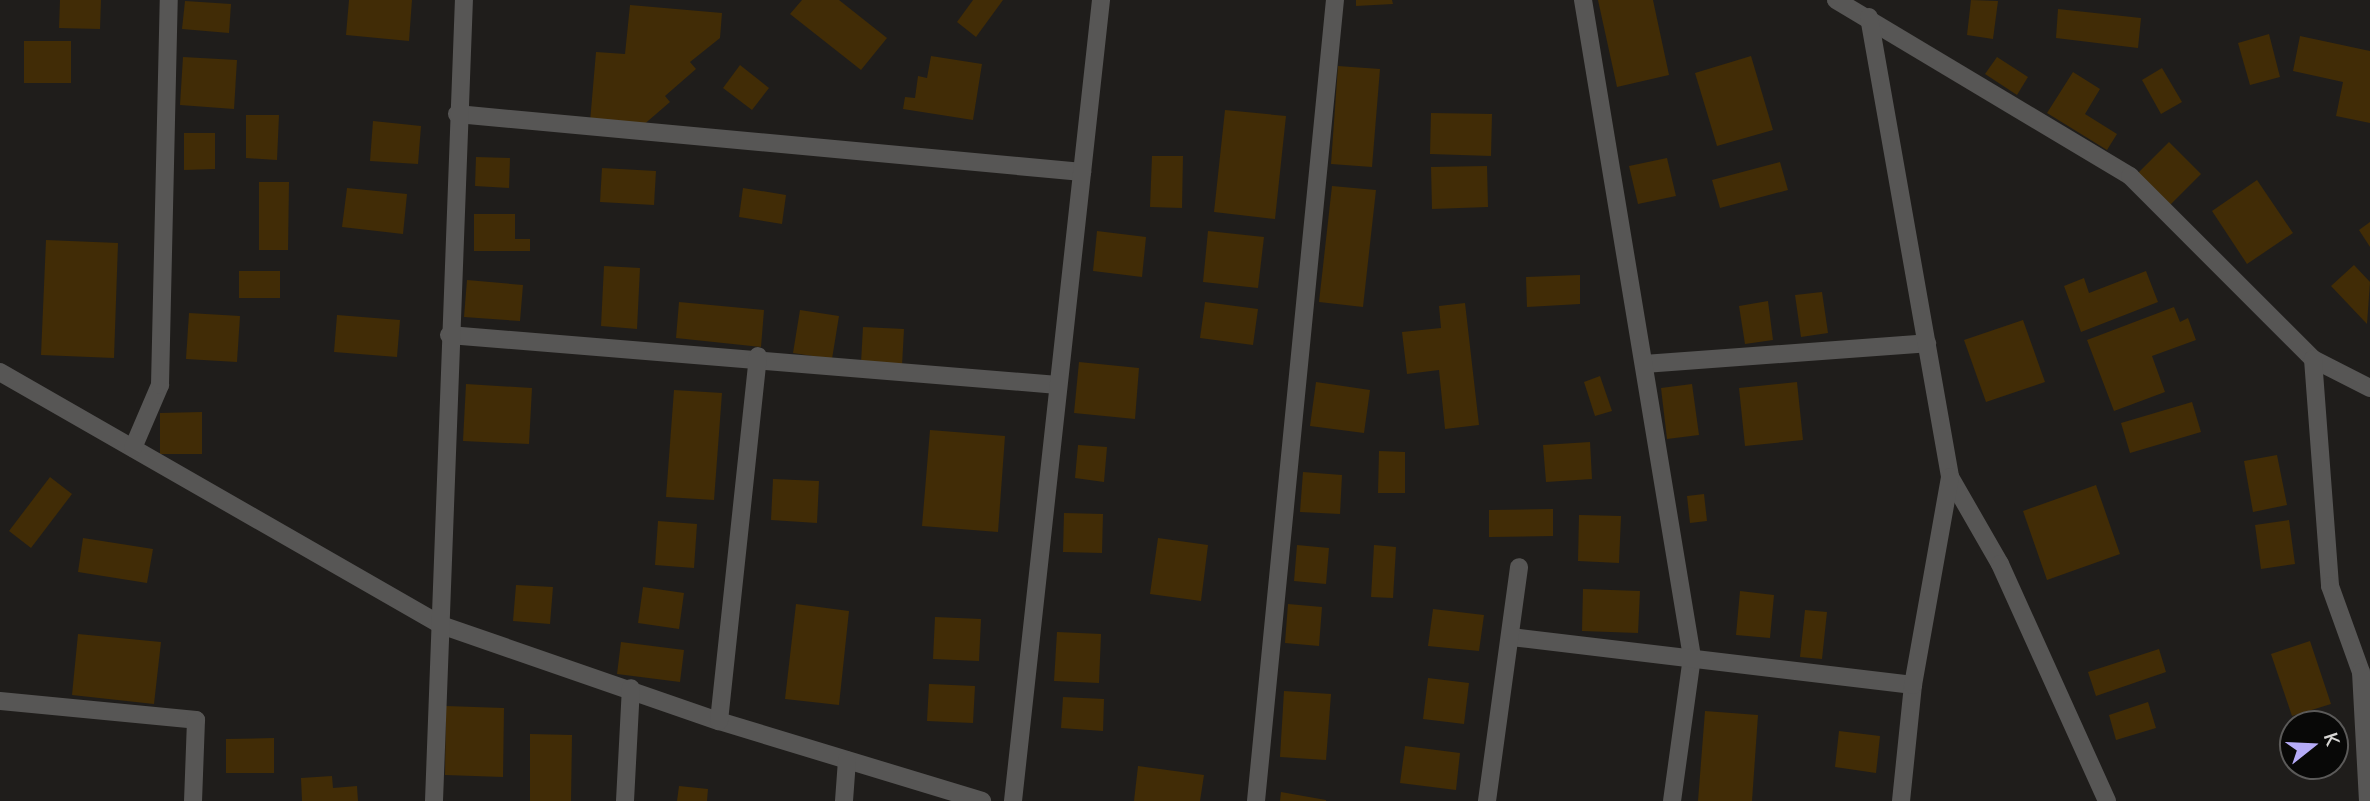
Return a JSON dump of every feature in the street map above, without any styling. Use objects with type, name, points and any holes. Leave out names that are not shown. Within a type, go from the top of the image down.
[{"type":"street","points":[[133,448],[160,385],[169,0]]},
{"type":"street","points":[[434,801],[457,114],[464,0]]},
{"type":"street","points":[[1013,801],[1101,0]]},
{"type":"street","points":[[1256,801],[1335,0]]},
{"type":"street","points":[[1583,0],[1692,657],[1672,801]]},
{"type":"street","points":[[1836,0],[1869,17],[2130,176],[2313,359],[2370,388]]},
{"type":"street","points":[[1869,17],[1950,477],[1913,685],[1901,801]]},
{"type":"street","points":[[457,114],[1082,172]]},
{"type":"street","points":[[449,335],[758,356],[1058,385]]},
{"type":"street","points":[[1644,364],[1927,343]]},
{"type":"street","points":[[719,721],[758,356]]},
{"type":"street","points":[[2313,359],[2330,586],[2365,668],[2368,801]]},
{"type":"street","points":[[0,372],[441,625],[631,688],[719,721],[982,801]]},
{"type":"street","points":[[1950,477],[2000,564],[2107,801]]},
{"type":"street","points":[[1487,801],[1519,567]]},
{"type":"street","points":[[1511,637],[1913,685]]},
{"type":"street","points":[[625,801],[631,688]]},
{"type":"street","points":[[0,701],[197,720],[193,801]]},
{"type":"street","points":[[844,801],[847,760]]},
{"type":"building","points":[[60,0],[101,0],[100,29],[59,28]]},
{"type":"building","points":[[349,0],[412,0],[409,41],[346,35]]},
{"type":"building","points":[[802,0],[839,0],[887,38],[861,70],[790,14]]},
{"type":"building","points":[[973,0],[1003,0],[976,37],[957,22]]},
{"type":"building","points":[[1356,0],[1392,0],[1393,4],[1356,6]]},
{"type":"building","points":[[1598,0],[1653,0],[1669,75],[1617,87]]},
{"type":"building","points":[[1971,0],[1998,1],[1993,39],[1967,35]]},
{"type":"building","points":[[185,1],[231,4],[229,33],[182,29]]},
{"type":"building","points":[[630,5],[722,13],[720,38],[690,62],[696,69],[665,96],[670,102],[641,127],[590,122],[596,52],[625,54]]},
{"type":"building","points":[[2058,9],[2141,18],[2138,48],[2056,38]]},
{"type":"building","points":[[2269,34],[2280,77],[2250,85],[2238,43]]},
{"type":"building","points":[[2300,36],[2370,51],[2370,123],[2336,116],[2343,82],[2293,71]]},
{"type":"building","points":[[24,41],[71,41],[71,83],[24,83]]},
{"type":"building","points":[[931,56],[982,64],[973,120],[903,109],[905,97],[915,98],[918,76],[927,78]]},
{"type":"building","points":[[1751,56],[1773,130],[1717,146],[1695,73]]},
{"type":"building","points":[[183,57],[237,60],[234,109],[180,105]]},
{"type":"building","points":[[1997,57],[2028,77],[2017,95],[1985,74]]},
{"type":"building","points":[[740,65],[769,88],[752,110],[723,88]]},
{"type":"building","points":[[1338,66],[1380,69],[1372,167],[1331,164]]},
{"type":"building","points":[[2162,68],[2182,102],[2161,114],[2142,80]]},
{"type":"building","points":[[2073,72],[2100,89],[2085,114],[2117,134],[2107,150],[2047,113]]},
{"type":"building","points":[[1225,110],[1286,116],[1275,219],[1214,212]]},
{"type":"building","points":[[1431,113],[1492,114],[1491,156],[1430,154]]},
{"type":"building","points":[[246,115],[279,115],[277,160],[246,158]]},
{"type":"building","points":[[373,121],[421,126],[418,164],[370,161]]},
{"type":"building","points":[[184,133],[215,133],[215,169],[184,170]]},
{"type":"building","points":[[2169,142],[2201,174],[2169,206],[2137,174]]},
{"type":"building","points":[[1152,156],[1183,156],[1182,208],[1150,207]]},
{"type":"building","points":[[476,157],[510,158],[509,188],[475,186]]},
{"type":"building","points":[[1667,158],[1676,196],[1638,204],[1629,166]]},
{"type":"building","points":[[1780,162],[1788,190],[1720,208],[1712,180]]},
{"type":"building","points":[[1487,166],[1488,207],[1432,209],[1431,167]]},
{"type":"building","points":[[602,168],[656,171],[654,205],[600,202]]},
{"type":"building","points":[[2257,180],[2293,233],[2247,264],[2212,211]]},
{"type":"building","points":[[259,182],[289,182],[288,250],[259,250]]},
{"type":"building","points":[[1332,186],[1376,190],[1363,307],[1319,302]]},
{"type":"building","points":[[347,188],[407,194],[403,234],[342,227]]},
{"type":"building","points":[[743,188],[786,195],[782,224],[739,217]]},
{"type":"building","points":[[474,214],[515,214],[515,239],[530,239],[530,251],[474,251]]},
{"type":"building","points":[[2370,222],[2370,247],[2359,230]]},
{"type":"building","points":[[1097,231],[1146,237],[1142,277],[1093,271]]},
{"type":"building","points":[[1208,231],[1264,237],[1258,288],[1203,282]]},
{"type":"building","points":[[46,240],[118,243],[114,358],[41,355]]},
{"type":"building","points":[[2354,265],[2370,282],[2367,324],[2331,286]]},
{"type":"building","points":[[604,266],[640,268],[637,329],[601,326]]},
{"type":"building","points":[[239,271],[280,271],[280,298],[239,298]]},
{"type":"building","points":[[2146,271],[2158,302],[2081,332],[2064,286],[2084,278],[2089,293]]},
{"type":"building","points":[[1580,275],[1580,304],[1527,307],[1526,277]]},
{"type":"building","points":[[467,280],[523,285],[520,321],[464,317]]},
{"type":"building","points":[[1822,292],[1828,333],[1801,337],[1795,295]]},
{"type":"building","points":[[1768,301],[1773,340],[1745,344],[1739,306]]},
{"type":"building","points":[[679,302],[764,310],[761,347],[676,338]]},
{"type":"building","points":[[1205,302],[1258,309],[1253,345],[1200,338]]},
{"type":"building","points":[[1465,303],[1479,425],[1445,429],[1439,370],[1407,374],[1402,332],[1441,328],[1439,306]]},
{"type":"building","points":[[2174,307],[2180,322],[2188,318],[2196,340],[2152,356],[2165,392],[2114,411],[2087,340]]},
{"type":"building","points":[[800,310],[839,316],[832,359],[793,353]]},
{"type":"building","points":[[189,313],[240,316],[237,362],[186,359]]},
{"type":"building","points":[[337,315],[400,320],[397,357],[334,352]]},
{"type":"building","points":[[2023,320],[2045,382],[1986,402],[1964,340]]},
{"type":"building","points":[[863,327],[904,329],[902,366],[861,363]]},
{"type":"building","points":[[1079,362],[1139,368],[1135,419],[1074,413]]},
{"type":"building","points":[[1600,376],[1612,411],[1595,416],[1584,382]]},
{"type":"building","points":[[1316,382],[1370,390],[1364,433],[1310,426]]},
{"type":"building","points":[[1797,382],[1803,440],[1745,446],[1739,388]]},
{"type":"building","points":[[466,384],[532,388],[529,444],[463,441]]},
{"type":"building","points":[[1692,384],[1699,435],[1667,439],[1661,388]]},
{"type":"building","points":[[674,390],[722,393],[714,500],[666,497]]},
{"type":"building","points":[[2192,402],[2201,432],[2130,453],[2121,423]]},
{"type":"building","points":[[202,412],[202,454],[160,454],[160,413]]},
{"type":"building","points":[[930,430],[1005,436],[998,532],[922,526]]},
{"type":"building","points":[[1590,442],[1592,479],[1546,482],[1543,445]]},
{"type":"building","points":[[1078,445],[1107,447],[1104,482],[1075,478]]},
{"type":"building","points":[[1379,451],[1405,452],[1405,493],[1378,493]]},
{"type":"building","points":[[2277,455],[2287,505],[2253,512],[2244,461]]},
{"type":"building","points":[[1303,472],[1342,475],[1340,514],[1300,512]]},
{"type":"building","points":[[50,477],[72,494],[31,548],[9,531]]},
{"type":"building","points":[[773,479],[819,481],[817,523],[771,520]]},
{"type":"building","points":[[2096,485],[2120,554],[2047,580],[2023,511]]},
{"type":"building","points":[[1704,494],[1707,521],[1690,523],[1687,496]]},
{"type":"building","points":[[1553,509],[1553,536],[1489,537],[1489,510]]},
{"type":"building","points":[[1064,513],[1103,514],[1102,553],[1063,552]]},
{"type":"building","points":[[1579,515],[1621,516],[1619,563],[1578,561]]},
{"type":"building","points":[[2289,520],[2295,564],[2261,569],[2255,525]]},
{"type":"building","points":[[658,521],[697,524],[694,568],[655,565]]},
{"type":"building","points":[[83,538],[153,549],[147,583],[78,572]]},
{"type":"building","points":[[1158,538],[1208,545],[1201,601],[1150,594]]},
{"type":"building","points":[[1297,545],[1329,548],[1326,584],[1294,581]]},
{"type":"building","points":[[1374,545],[1396,547],[1393,598],[1371,597]]},
{"type":"building","points":[[516,585],[553,587],[550,624],[513,621]]},
{"type":"building","points":[[643,587],[684,593],[679,629],[638,623]]},
{"type":"building","points":[[1583,589],[1640,591],[1638,633],[1582,631]]},
{"type":"building","points":[[1740,591],[1774,595],[1770,638],[1736,635]]},
{"type":"building","points":[[796,604],[849,611],[839,705],[785,699]]},
{"type":"building","points":[[1288,604],[1322,607],[1319,646],[1285,643]]},
{"type":"building","points":[[1433,609],[1484,615],[1479,651],[1428,646]]},
{"type":"building","points":[[1805,610],[1827,612],[1822,659],[1800,657]]},
{"type":"building","points":[[935,617],[981,619],[979,661],[933,659]]},
{"type":"building","points":[[1057,632],[1101,634],[1099,683],[1054,681]]},
{"type":"building","points":[[78,634],[161,642],[154,704],[72,695]]},
{"type":"building","points":[[2310,641],[2331,704],[2312,710],[2290,710],[2271,654]]},
{"type":"building","points":[[621,642],[684,650],[680,682],[617,674]]},
{"type":"building","points":[[2159,649],[2166,672],[2096,696],[2088,672]]},
{"type":"building","points":[[1428,678],[1469,683],[1464,724],[1423,719]]},
{"type":"building","points":[[929,684],[975,686],[973,723],[927,721]]},
{"type":"building","points":[[1284,691],[1331,694],[1326,760],[1280,757]]},
{"type":"building","points":[[1063,697],[1104,699],[1103,731],[1061,728]]},
{"type":"building","points":[[2148,702],[2156,728],[2116,740],[2109,715]]},
{"type":"building","points":[[446,706],[504,708],[503,777],[445,775]]},
{"type":"building","points":[[1705,711],[1758,715],[1752,801],[1698,801]]},
{"type":"building","points":[[1839,731],[1880,736],[1876,773],[1835,767]]},
{"type":"building","points":[[530,734],[572,735],[571,801],[530,801]]},
{"type":"building","points":[[274,738],[274,773],[226,773],[226,739]]},
{"type":"building","points":[[1405,746],[1460,753],[1456,790],[1400,783]]},
{"type":"building","points":[[1138,766],[1204,775],[1200,801],[1134,801]]},
{"type":"building","points":[[332,776],[333,788],[357,786],[358,801],[302,801],[301,778]]},
{"type":"building","points":[[679,786],[708,789],[707,801],[677,801]]},
{"type":"building","points":[[1281,792],[1326,800],[1326,801],[1280,801]]}]
